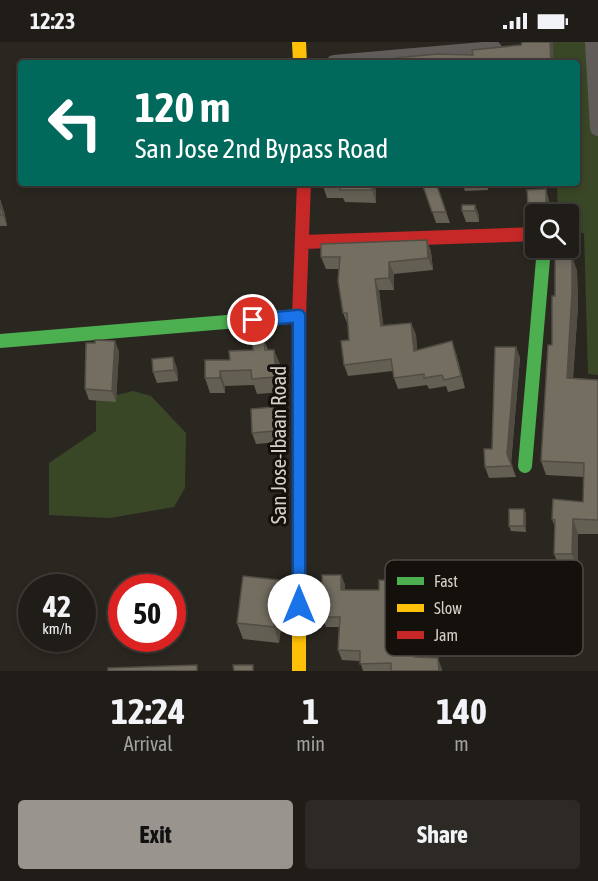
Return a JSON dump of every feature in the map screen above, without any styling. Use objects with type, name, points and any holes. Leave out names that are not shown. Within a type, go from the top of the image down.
[{"type":"street","points":[[299,42],[300,60]]},
{"type":"street","points":[[593,42],[598,128]]},
{"type":"street","points":[[369,60],[507,48]]},
{"type":"street","name":"San Jose-Ibaan Road","points":[[299,671],[299,316],[304,186]]},
{"type":"street","points":[[302,242],[525,234]]},
{"type":"street","points":[[525,466],[543,258]]},
{"type":"street","points":[[0,341],[299,316]]},
{"type":"green space","points":[[552,42],[598,42],[598,375],[588,374],[584,233],[579,233],[579,204],[558,204],[557,186],[580,186],[580,60],[553,60]]},
{"type":"green space","points":[[133,391],[151,396],[186,433],[185,488],[174,507],[110,518],[49,515],[49,463],[96,431],[96,400]]},
{"type":"building","points":[[522,42],[550,42],[551,60],[396,60],[396,58],[437,54],[473,55],[472,50],[521,45]]},
{"type":"building","points":[[340,186],[372,186],[372,190],[340,190]]},
{"type":"building","points":[[423,186],[437,186],[446,212],[432,212]]},
{"type":"building","points":[[546,189],[546,204],[528,204],[527,190]]},
{"type":"building","points":[[462,205],[475,205],[475,211],[462,211]]},
{"type":"building","points":[[427,240],[428,258],[389,262],[389,278],[375,279],[381,326],[411,323],[414,351],[452,341],[461,376],[444,380],[442,375],[424,378],[424,374],[394,378],[391,359],[344,365],[341,341],[349,340],[347,313],[343,313],[338,281],[340,257],[321,257],[321,244]]},
{"type":"building","points":[[555,258],[572,258],[567,378],[598,380],[598,520],[573,519],[572,554],[554,554],[553,499],[583,502],[584,463],[541,461],[548,345],[552,345],[552,296],[555,296]]},
{"type":"building","points":[[95,340],[115,341],[112,391],[85,389],[86,343],[95,343]]},
{"type":"building","points":[[264,340],[265,350],[274,350],[276,377],[252,379],[251,370],[220,371],[220,378],[205,378],[205,360],[230,360],[229,351],[253,350],[252,341]]},
{"type":"building","points":[[495,347],[516,347],[507,454],[512,466],[485,467],[484,449],[492,449]]},
{"type":"building","points":[[173,357],[174,370],[153,372],[152,359]]},
{"type":"building","points":[[273,407],[275,431],[252,433],[251,409]]},
{"type":"building","points":[[509,509],[524,509],[524,526],[509,526]]},
{"type":"building","points":[[322,575],[341,575],[341,590],[379,590],[379,580],[385,580],[385,656],[438,658],[439,671],[391,671],[391,663],[360,664],[360,651],[338,650],[340,617],[322,617]]},
{"type":"building","points":[[243,576],[279,580],[274,627],[237,623]]},
{"type":"building","points":[[197,665],[197,671],[108,671],[108,668]]},
{"type":"building","points":[[233,665],[253,665],[253,671],[234,671]]},
{"type":"traffic: fast","points":[[525,466],[543,258]]},
{"type":"traffic: fast","points":[[0,341],[299,316]]},
{"type":"traffic: slow","points":[[299,42],[300,60]]},
{"type":"traffic: slow","points":[[299,428],[299,671]]},
{"type":"traffic: jam","points":[[299,428],[299,316],[304,186]]},
{"type":"traffic: jam","points":[[302,242],[525,234]]},
{"type":"route","points":[[253,320],[299,316],[299,605]]}]
